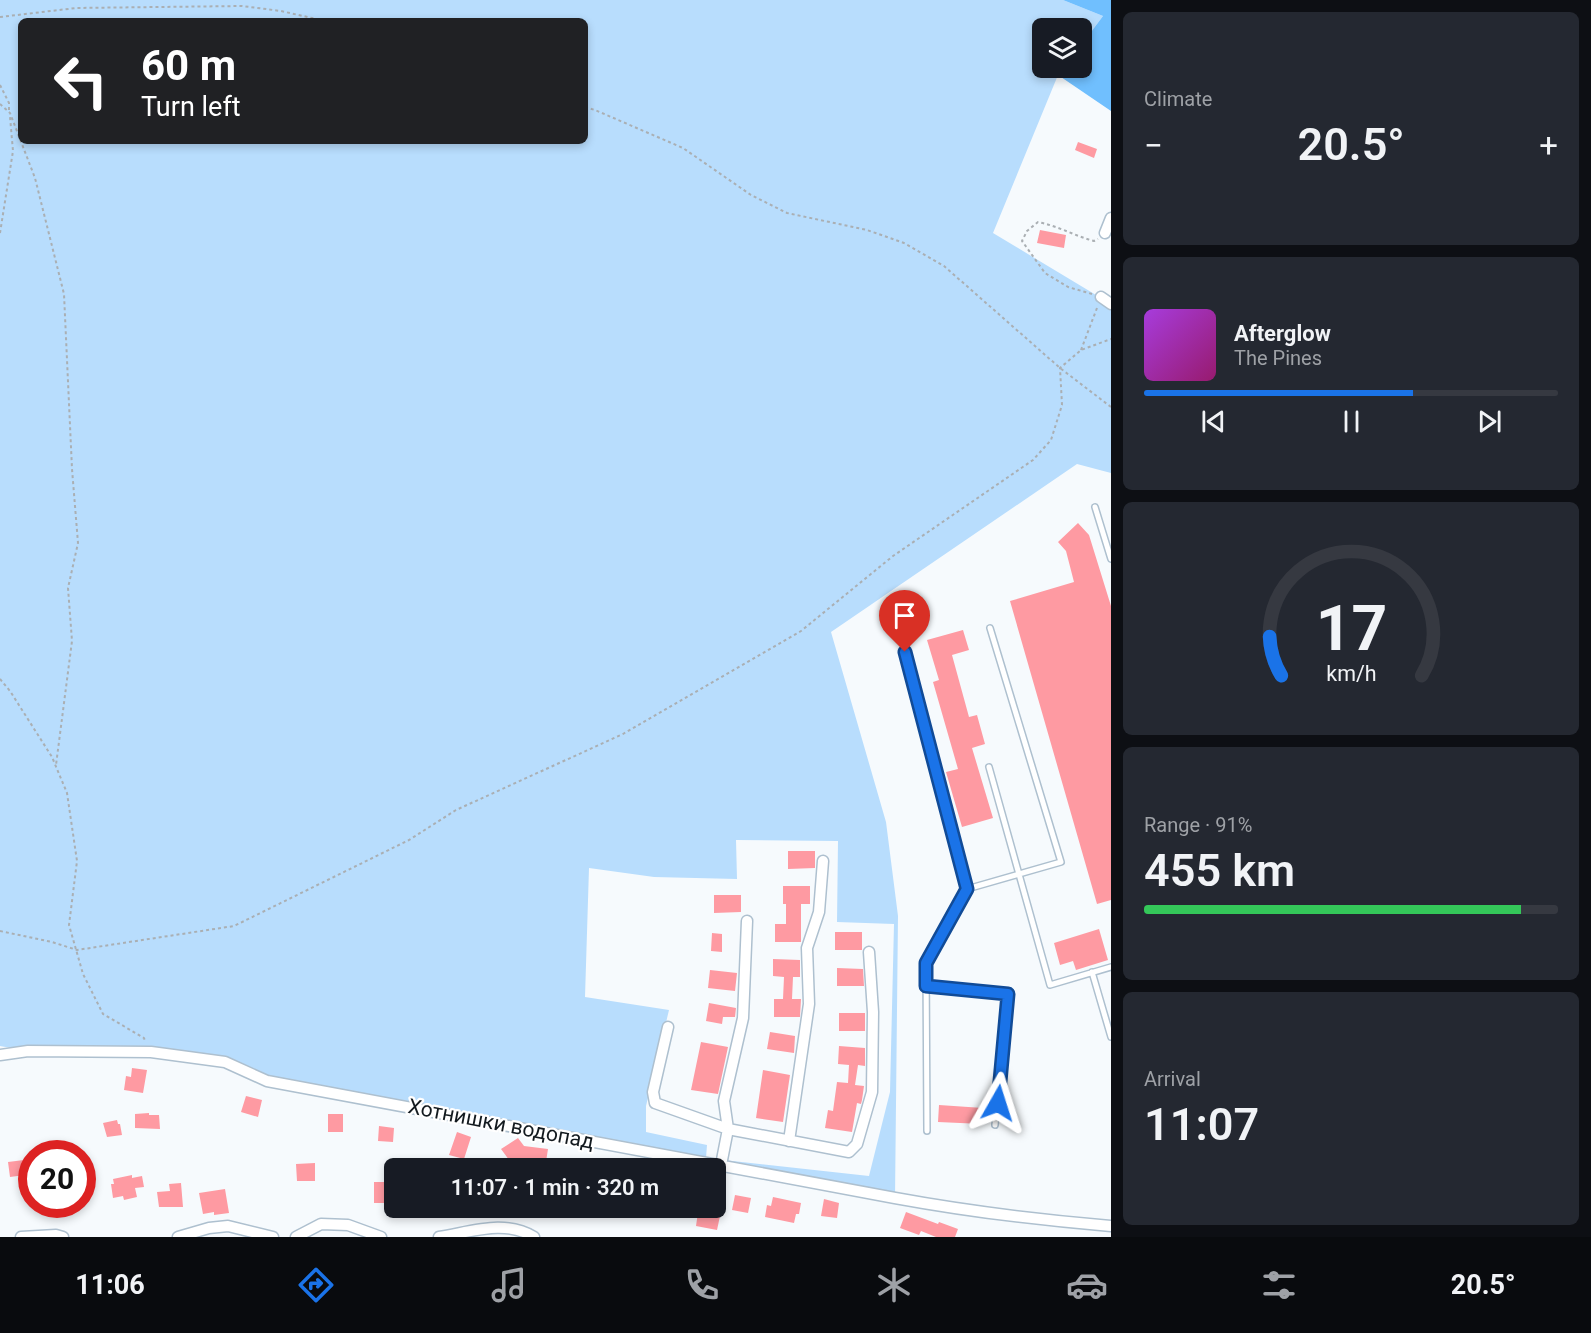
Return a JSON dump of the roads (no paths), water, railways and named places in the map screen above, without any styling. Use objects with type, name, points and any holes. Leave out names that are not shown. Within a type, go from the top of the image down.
[{"type":"street","points":[[1105,233],[1111,218]]},
{"type":"street","points":[[1101,297],[1111,304]]},
{"type":"street","points":[[789,1141],[809,1004],[807,948],[819,912],[823,861]]},
{"type":"street","points":[[722,1158],[728,1129],[724,1101],[743,1018],[747,921]]},
{"type":"street","points":[[668,1027],[653,1092],[656,1103],[728,1129],[844,1152],[854,1149],[872,1092],[873,1012],[869,952]]},
{"type":"street","name":"Хотнишки водопад","points":[[0,1055],[28,1051],[151,1052],[225,1062],[267,1081],[683,1158]]},
{"type":"street","name":"Хотнишки водопад","points":[[726,1166],[939,1206],[1058,1222],[1111,1226]]},
{"type":"street","points":[[296,1237],[321,1224],[348,1225],[381,1237]]},
{"type":"street","points":[[178,1237],[209,1228],[228,1226],[273,1237]]},
{"type":"street","points":[[439,1237],[504,1226],[523,1230],[534,1237]]},
{"type":"street","points":[[21,1237],[56,1235],[63,1237]]},
{"type":"lane","points":[[1095,507],[1111,559]]},
{"type":"lane","points":[[967,889],[1061,861],[990,628]]},
{"type":"lane","points":[[905,652],[967,889],[926,963],[927,1131]]},
{"type":"lane","points":[[989,767],[1050,985],[1111,967]]},
{"type":"lane","points":[[1092,972],[1111,1037]]},
{"type":"lane","points":[[926,986],[1008,994],[995,1125]]}]
